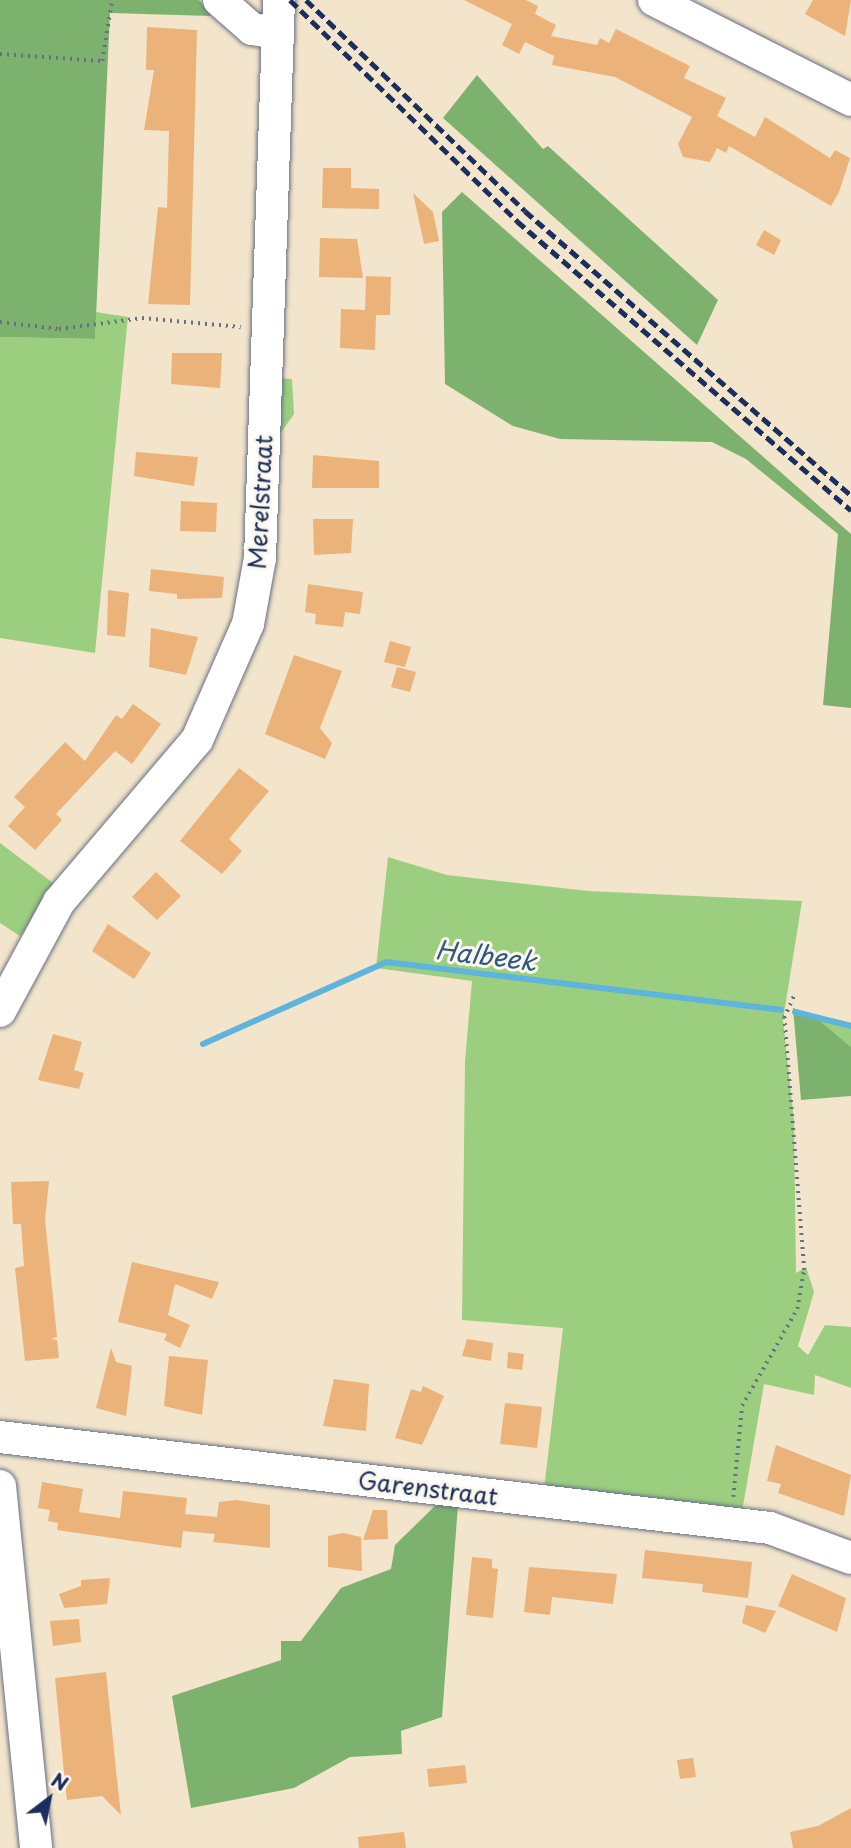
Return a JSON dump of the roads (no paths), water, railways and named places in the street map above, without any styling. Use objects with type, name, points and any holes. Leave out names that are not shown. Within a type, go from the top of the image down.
[{"type":"street","points":[[219,0],[252,29],[278,33]]},
{"type":"street","name":"Merelstraat","points":[[0,1011],[43,926],[171,778],[234,667],[261,558],[279,0]]},
{"type":"street","points":[[654,0],[851,100]]},
{"type":"street","name":"Garenstraat","points":[[0,1437],[769,1528],[851,1558]]},
{"type":"street","points":[[0,1486],[12,1728],[36,1848]]},
{"type":"waterway","name":"Halbeek","points":[[203,1044],[386,962],[781,1010]]},
{"type":"waterway","name":"Halbeek","points":[[795,1012],[851,1026]]},
{"type":"railway","points":[[290,0],[517,221],[851,510]]},
{"type":"railway","points":[[306,0],[525,211],[851,495]]}]
